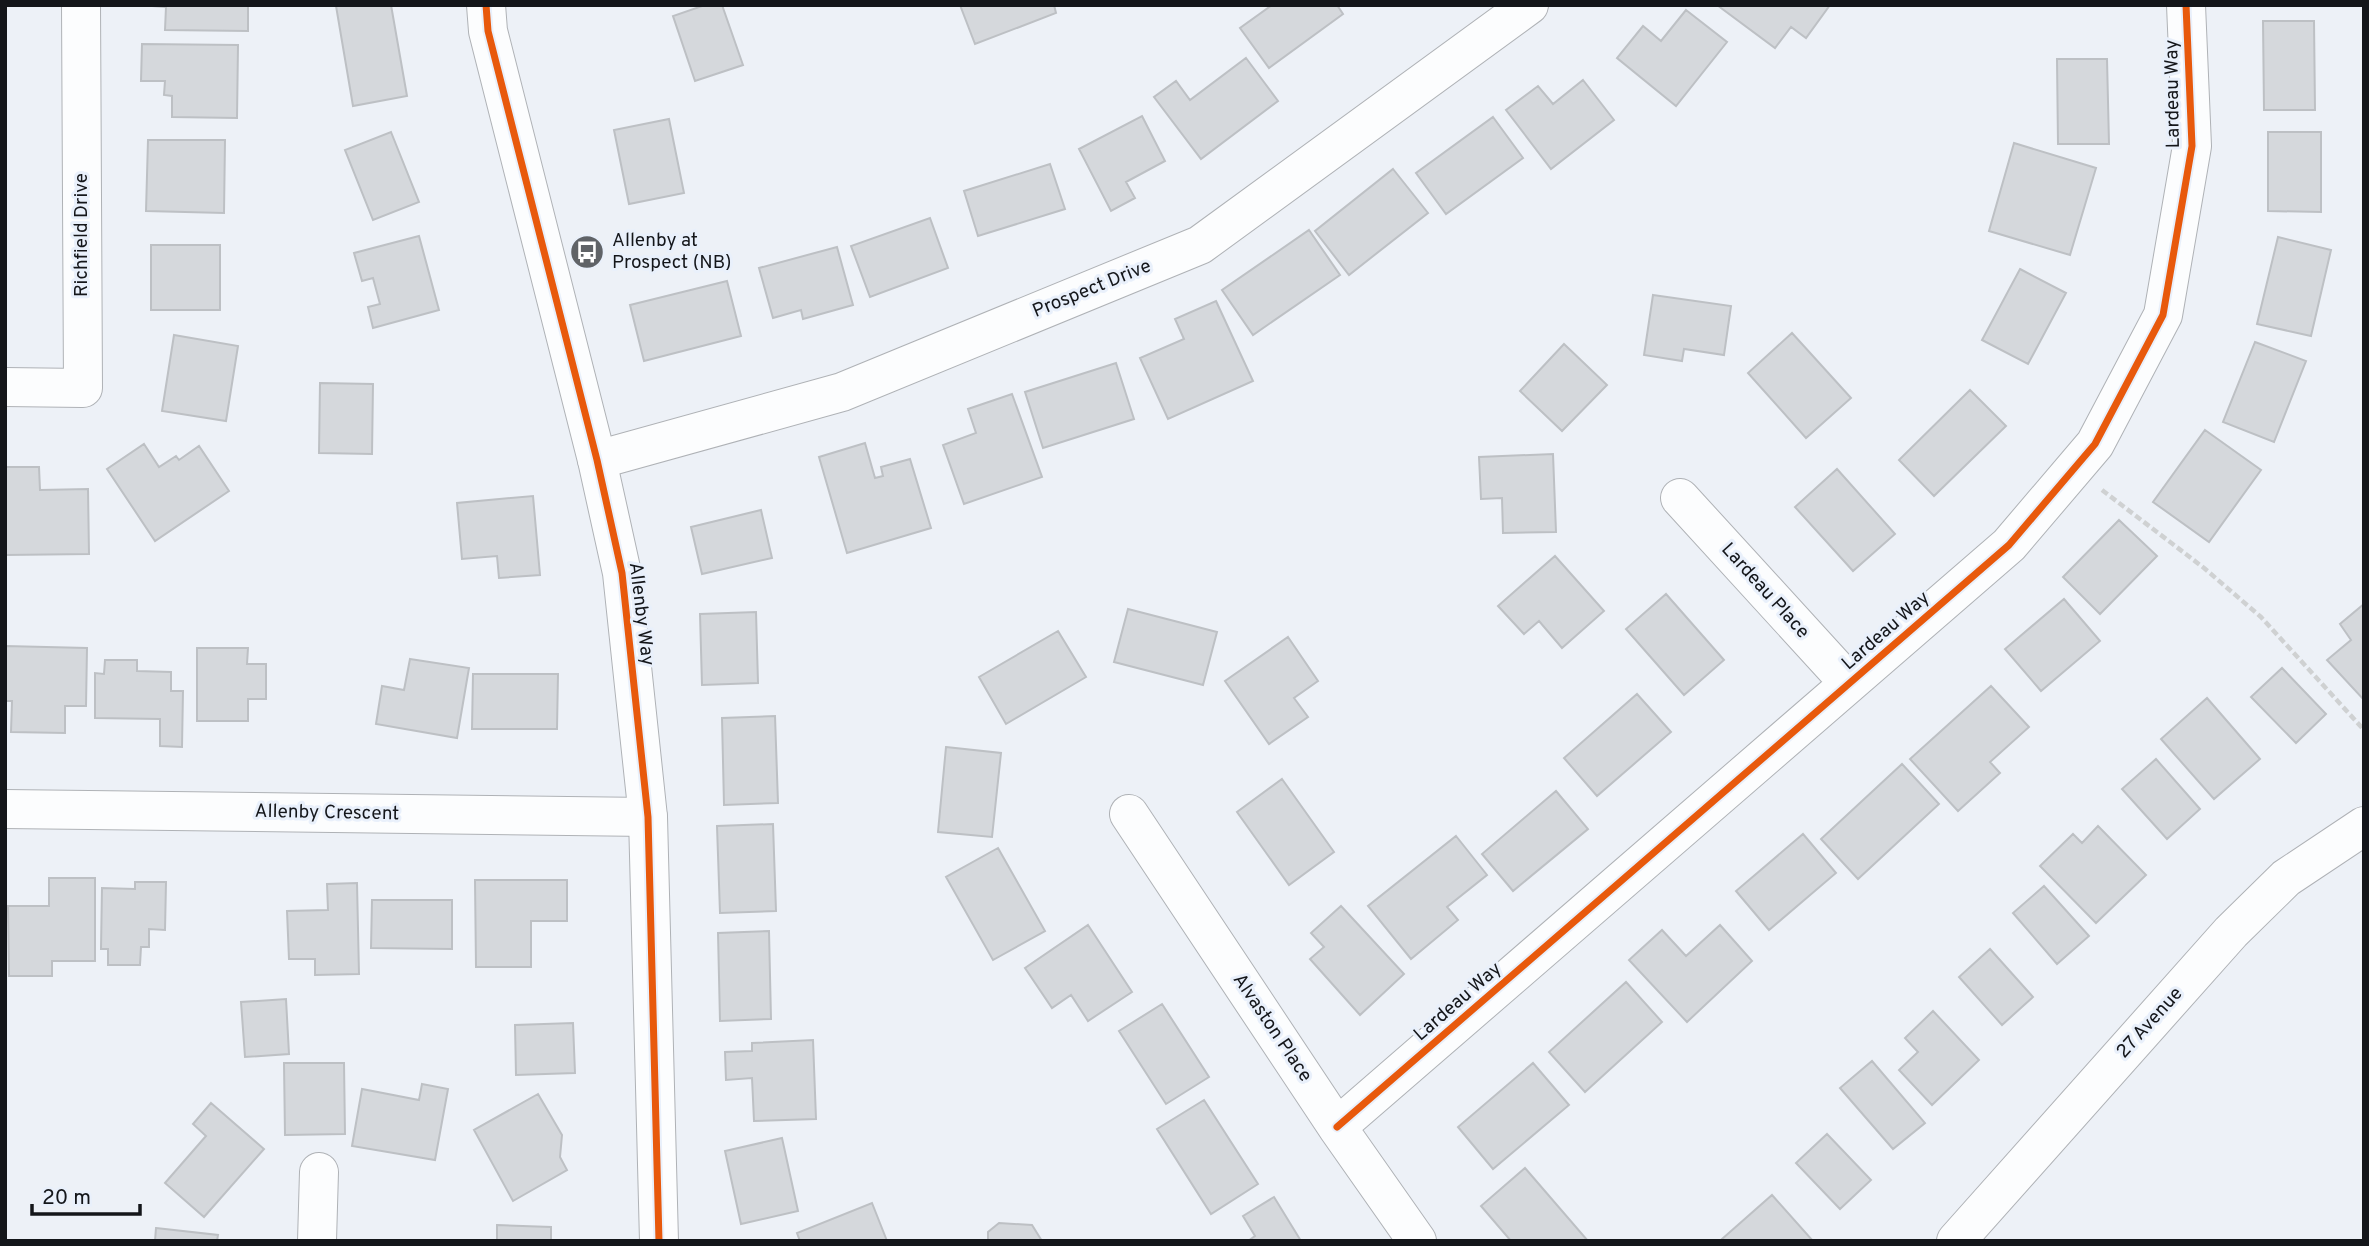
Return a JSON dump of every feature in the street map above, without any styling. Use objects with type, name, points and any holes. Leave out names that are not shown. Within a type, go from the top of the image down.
[{"type":"street","name":"Richfield Drive","points":[[5,387],[83,387],[81,5]]},
{"type":"street","name":"Allenby Way","points":[[486,5],[488,32],[597,460],[622,573],[648,817],[659,1241]]},
{"type":"street","name":"Prospect Drive","points":[[597,460],[842,392],[1200,245],[1530,5]]},
{"type":"street","name":"Lardeau Way","points":[[1337,1127],[2009,545],[2095,444],[2163,315],[2192,146],[2186,5]]},
{"type":"street","name":"Lardeau Place","points":[[1680,498],[1849,683]]},
{"type":"street","name":"Allenby Crescent","points":[[5,809],[648,817]]},
{"type":"street","name":"Alvaston Place","points":[[1129,814],[1337,1127],[1417,1241]]},
{"type":"street","name":"27 Avenue","points":[[1956,1241],[2231,932],[2286,878],[2364,826]]},
{"type":"street","points":[[317,1241],[319,1172]]},
{"type":"path","points":[[2074,469],[2204,568],[2261,617],[2364,730]]},
{"type":"building","points":[[138,5],[248,5],[248,31],[165,30],[166,7]]},
{"type":"building","points":[[391,5],[407,96],[353,106],[336,6]]},
{"type":"building","points":[[705,5],[722,5],[743,65],[695,81],[673,16]]},
{"type":"building","points":[[960,5],[1054,5],[1056,13],[975,44]]},
{"type":"building","points":[[1272,5],[1337,5],[1343,14],[1269,68],[1240,28]]},
{"type":"building","points":[[1717,5],[1830,5],[1806,38],[1791,27],[1775,48]]},
{"type":"building","points":[[1686,10],[1727,42],[1676,106],[1617,58],[1643,26],[1661,41]]},
{"type":"building","points":[[2263,21],[2314,21],[2315,110],[2264,110]]},
{"type":"building","points":[[142,44],[238,45],[237,118],[172,117],[172,96],[164,95],[165,81],[141,81]]},
{"type":"building","points":[[1246,58],[1278,101],[1201,159],[1154,97],[1176,81],[1190,100]]},
{"type":"building","points":[[2057,59],[2107,59],[2109,144],[2058,144]]},
{"type":"building","points":[[1583,80],[1614,120],[1551,169],[1506,110],[1538,86],[1553,104]]},
{"type":"building","points":[[1142,116],[1165,161],[1126,182],[1135,198],[1111,211],[1079,149]]},
{"type":"building","points":[[1493,117],[1523,158],[1446,214],[1416,173]]},
{"type":"building","points":[[669,119],[684,193],[629,204],[614,130]]},
{"type":"building","points":[[391,132],[419,202],[373,220],[345,150]]},
{"type":"building","points":[[2268,132],[2321,132],[2321,212],[2268,211]]},
{"type":"building","points":[[148,140],[225,140],[224,213],[146,211]]},
{"type":"building","points":[[2014,143],[2096,168],[2070,255],[1989,231]]},
{"type":"building","points":[[1050,164],[1065,209],[978,236],[964,191]]},
{"type":"building","points":[[1393,169],[1428,213],[1349,275],[1315,231]]},
{"type":"building","points":[[930,218],[948,268],[870,297],[851,246]]},
{"type":"building","points":[[1309,230],[1340,275],[1253,335],[1222,290]]},
{"type":"building","points":[[419,236],[439,310],[373,328],[368,307],[380,304],[373,278],[362,281],[354,253]]},
{"type":"building","points":[[2278,237],[2331,250],[2311,336],[2257,324]]},
{"type":"building","points":[[151,245],[220,245],[220,310],[151,310]]},
{"type":"building","points":[[837,247],[853,305],[803,319],[801,310],[773,318],[759,268]]},
{"type":"building","points":[[2020,269],[2066,293],[2028,364],[1982,340]]},
{"type":"building","points":[[727,281],[741,336],[644,361],[630,305]]},
{"type":"building","points":[[1653,295],[1731,306],[1724,355],[1684,349],[1682,361],[1644,355]]},
{"type":"building","points":[[1216,301],[1253,381],[1168,419],[1140,358],[1184,339],[1175,319]]},
{"type":"building","points":[[1792,333],[1851,398],[1806,438],[1748,373]]},
{"type":"building","points":[[174,335],[238,346],[226,421],[162,411]]},
{"type":"building","points":[[2255,342],[2306,361],[2274,442],[2223,422]]},
{"type":"building","points":[[1564,344],[1607,385],[1562,431],[1520,391]]},
{"type":"building","points":[[1116,363],[1134,419],[1043,448],[1025,392]]},
{"type":"building","points":[[320,383],[373,384],[372,454],[319,453]]},
{"type":"building","points":[[1970,390],[2006,426],[1934,496],[1899,460]]},
{"type":"building","points":[[1012,394],[1042,477],[964,504],[943,445],[976,433],[968,409]]},
{"type":"building","points":[[2205,430],[2261,470],[2209,542],[2153,502]]},
{"type":"building","points":[[865,443],[875,478],[883,476],[881,467],[910,459],[931,528],[847,553],[819,457]]},
{"type":"building","points":[[144,444],[159,467],[176,456],[179,460],[199,446],[229,491],[155,541],[107,469]]},
{"type":"building","points":[[1553,454],[1556,532],[1503,533],[1502,498],[1481,499],[1479,457]]},
{"type":"building","points":[[5,467],[39,467],[40,490],[88,489],[89,554],[5,555]]},
{"type":"building","points":[[1837,469],[1895,534],[1853,571],[1795,507]]},
{"type":"building","points":[[533,496],[540,575],[499,578],[497,556],[462,559],[457,503]]},
{"type":"building","points":[[761,510],[772,558],[702,574],[691,527]]},
{"type":"building","points":[[2119,520],[2157,556],[2100,614],[2063,577]]},
{"type":"building","points":[[1555,556],[1604,611],[1562,648],[1539,621],[1524,634],[1498,606]]},
{"type":"building","points":[[1666,594],[1724,660],[1684,695],[1626,629]]},
{"type":"building","points":[[2064,599],[2100,641],[2041,691],[2005,649]]},
{"type":"building","points":[[2364,604],[2364,700],[2327,660],[2351,640],[2340,624]]},
{"type":"building","points":[[1128,609],[1217,632],[1203,685],[1114,662]]},
{"type":"building","points":[[756,612],[758,683],[702,685],[700,614]]},
{"type":"building","points":[[1058,631],[1086,677],[1006,724],[979,677]]},
{"type":"building","points":[[1288,637],[1318,681],[1294,698],[1308,717],[1269,744],[1225,681]]},
{"type":"building","points":[[5,646],[87,648],[86,706],[65,706],[65,733],[11,732],[12,701],[5,701]]},
{"type":"building","points":[[197,648],[248,648],[247,664],[266,664],[266,699],[248,699],[248,721],[197,721]]},
{"type":"building","points":[[410,659],[469,668],[457,738],[376,724],[382,686],[404,690]]},
{"type":"building","points":[[105,660],[137,660],[137,671],[171,672],[171,691],[183,691],[182,747],[160,746],[160,719],[95,718],[95,673],[104,674]]},
{"type":"building","points":[[2282,668],[2326,714],[2296,743],[2251,697]]},
{"type":"building","points":[[473,674],[558,674],[557,729],[472,729]]},
{"type":"building","points":[[1991,686],[2029,727],[1990,762],[2000,773],[1958,811],[1910,759]]},
{"type":"building","points":[[1637,694],[1671,732],[1597,796],[1564,758]]},
{"type":"building","points":[[2207,698],[2260,759],[2214,799],[2161,739]]},
{"type":"building","points":[[775,716],[778,803],[724,805],[722,718]]},
{"type":"building","points":[[946,747],[1001,753],[992,837],[938,832]]},
{"type":"building","points":[[2156,759],[2200,809],[2167,839],[2122,789]]},
{"type":"building","points":[[1902,764],[1939,804],[1858,879],[1821,839]]},
{"type":"building","points":[[1282,779],[1334,852],[1289,885],[1237,812]]},
{"type":"building","points":[[1556,791],[1588,829],[1513,891],[1482,854]]},
{"type":"building","points":[[773,824],[776,911],[720,913],[717,826]]},
{"type":"building","points":[[2098,826],[2146,875],[2096,923],[2040,866],[2073,834],[2082,843]]},
{"type":"building","points":[[1803,834],[1836,873],[1769,930],[1736,891]]},
{"type":"building","points":[[1456,836],[1487,875],[1447,907],[1458,920],[1411,959],[1368,906]]},
{"type":"building","points":[[998,848],[1045,931],[993,960],[946,877]]},
{"type":"building","points":[[49,878],[95,878],[95,961],[52,961],[52,976],[9,976],[8,906],[49,906]]},
{"type":"building","points":[[475,880],[567,880],[567,921],[531,921],[531,967],[476,967]]},
{"type":"building","points":[[135,882],[166,882],[165,930],[149,929],[149,947],[141,947],[140,965],[108,965],[108,949],[101,949],[102,888],[135,889]]},
{"type":"building","points":[[357,883],[359,974],[315,975],[315,959],[289,959],[287,911],[328,910],[327,884]]},
{"type":"building","points":[[2044,886],[2089,936],[2057,964],[2013,913]]},
{"type":"building","points":[[372,900],[452,900],[452,949],[371,948]]},
{"type":"building","points":[[1341,906],[1404,974],[1360,1015],[1310,959],[1324,947],[1311,933]]},
{"type":"building","points":[[1088,925],[1132,992],[1088,1021],[1071,995],[1052,1008],[1025,968]]},
{"type":"building","points":[[1720,925],[1752,961],[1687,1022],[1629,960],[1662,930],[1686,956]]},
{"type":"building","points":[[769,931],[771,1019],[720,1021],[718,933]]},
{"type":"building","points":[[1990,949],[2033,997],[2002,1025],[1959,977]]},
{"type":"building","points":[[1626,982],[1662,1022],[1585,1092],[1549,1052]]},
{"type":"building","points":[[286,999],[289,1054],[245,1057],[241,1002]]},
{"type":"building","points":[[1162,1004],[1209,1077],[1166,1104],[1119,1031]]},
{"type":"building","points":[[1933,1011],[1979,1060],[1932,1105],[1899,1070],[1918,1052],[1905,1038]]},
{"type":"building","points":[[573,1023],[575,1073],[516,1075],[515,1025]]},
{"type":"building","points":[[813,1040],[816,1119],[754,1121],[752,1078],[726,1080],[725,1052],[752,1051],[752,1043]]},
{"type":"building","points":[[1872,1061],[1925,1123],[1893,1149],[1840,1088]]},
{"type":"building","points":[[284,1063],[344,1063],[345,1134],[285,1135]]},
{"type":"building","points":[[1533,1063],[1569,1105],[1493,1169],[1458,1127]]},
{"type":"building","points":[[422,1084],[448,1089],[435,1160],[352,1146],[362,1089],[419,1100]]},
{"type":"building","points":[[538,1094],[562,1135],[560,1157],[567,1170],[513,1201],[474,1130]]},
{"type":"building","points":[[1204,1100],[1258,1184],[1211,1214],[1157,1129]]},
{"type":"building","points":[[211,1103],[264,1149],[204,1217],[165,1183],[206,1136],[193,1124]]},
{"type":"building","points":[[1827,1134],[1871,1180],[1840,1209],[1796,1163]]},
{"type":"building","points":[[782,1138],[798,1211],[741,1224],[725,1151]]},
{"type":"building","points":[[1525,1168],[1588,1241],[1511,1241],[1481,1206]]},
{"type":"building","points":[[1772,1195],[1813,1241],[1723,1241],[1722,1239]]},
{"type":"building","points":[[1274,1197],[1301,1241],[1248,1241],[1255,1236],[1243,1216]]},
{"type":"building","points":[[872,1203],[887,1241],[800,1241],[797,1233]]},
{"type":"building","points":[[999,1223],[1032,1225],[1042,1241],[988,1241],[988,1232]]},
{"type":"building","points":[[497,1225],[551,1227],[551,1241],[497,1241]]},
{"type":"building","points":[[156,1228],[218,1235],[217,1241],[155,1241]]},
{"type":"cycle path","points":[[486,5],[488,31],[597,460],[622,573],[648,817],[659,1241]]},
{"type":"cycle path","points":[[1337,1127],[2009,545],[2095,444],[2163,315],[2192,146],[2186,5]]},
{"type":"place","name":"Allenby at Prospect (NB)","points":[[587,252]]}]
